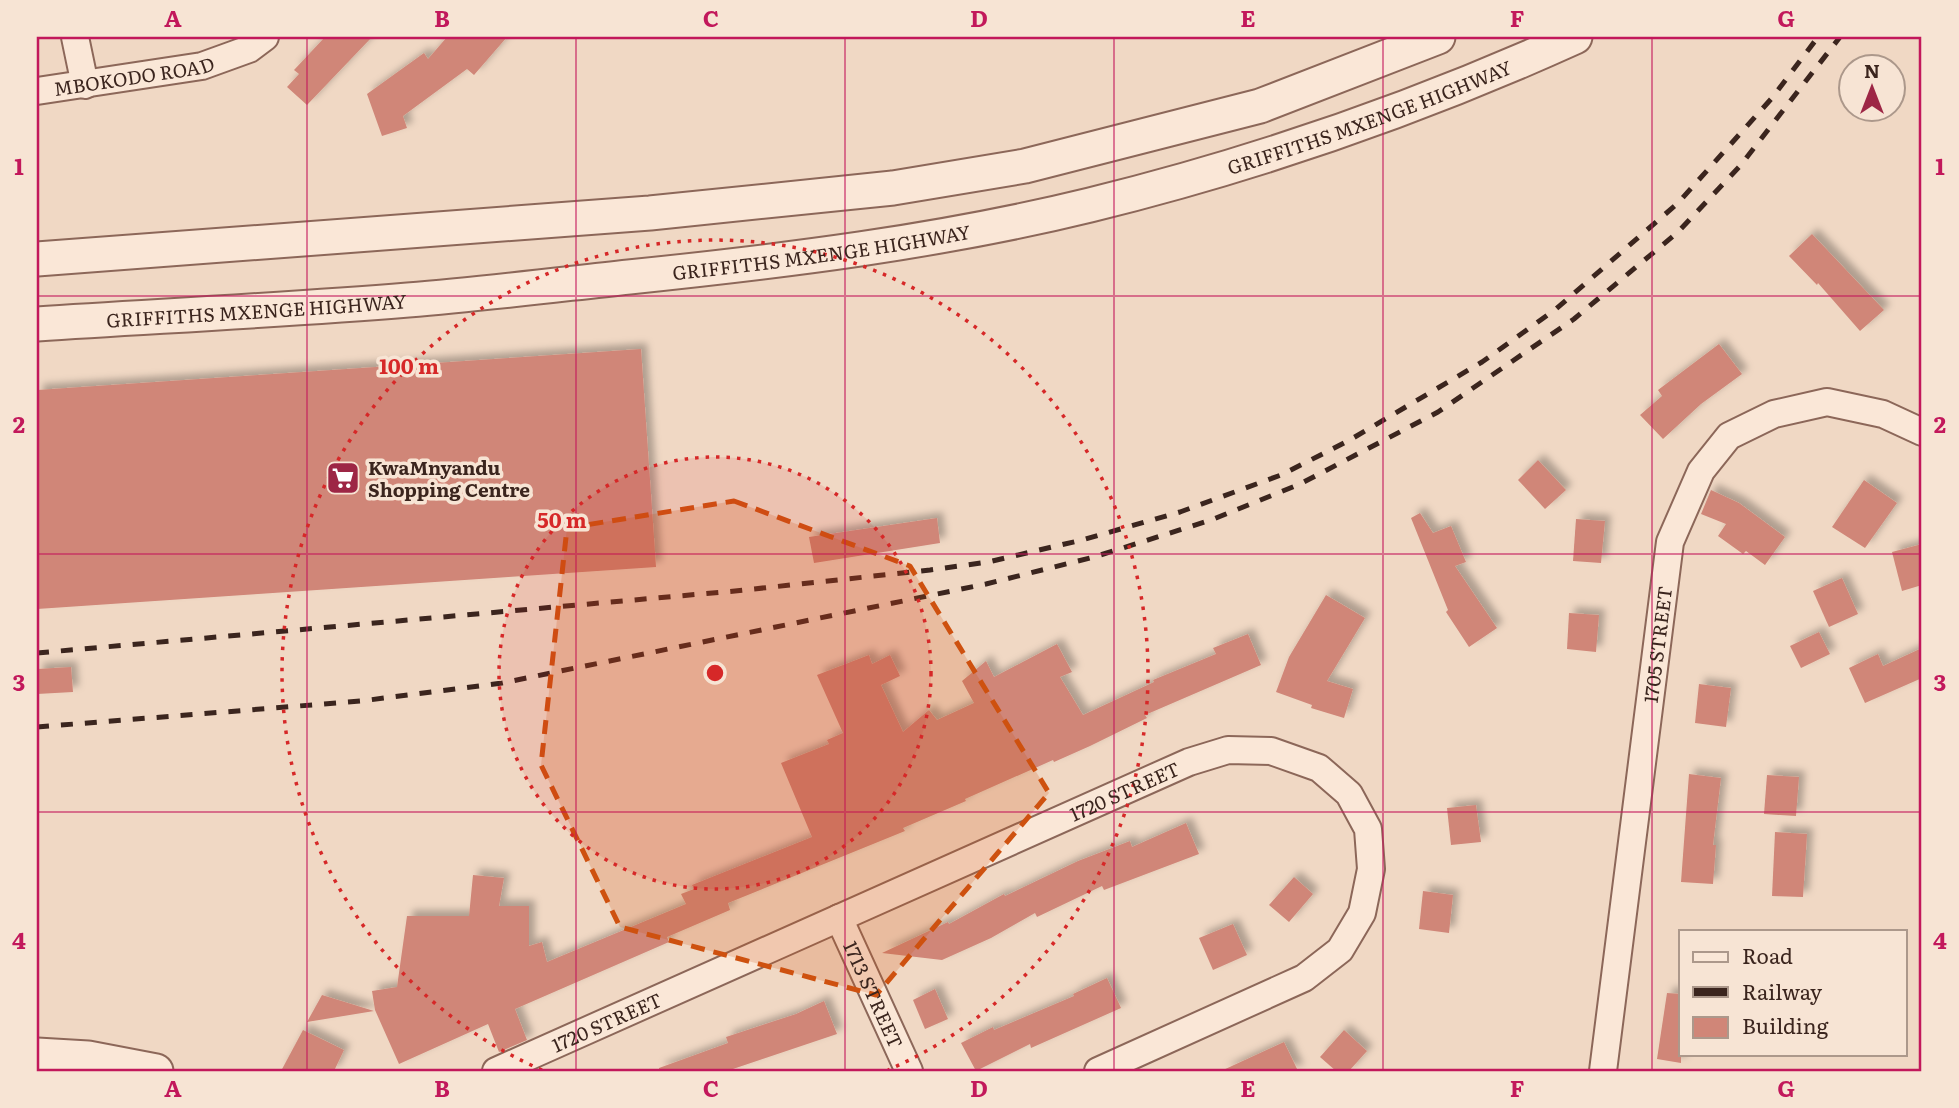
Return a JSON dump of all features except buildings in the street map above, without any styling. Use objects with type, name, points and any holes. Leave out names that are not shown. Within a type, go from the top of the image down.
[{"type":"street","points":[[75,37],[85,85]]},
{"type":"street","name":"MBOKODO ROAD","points":[[37,90],[202,66],[249,49],[265,37]]},
{"type":"street","points":[[37,259],[650,213],[893,188],[1025,166],[1260,106],[1438,37]]},
{"type":"street","name":"GRIFFITHS MXENGE HIGHWAY","points":[[37,324],[410,300],[777,262],[964,231],[1098,203],[1277,154],[1365,124],[1575,37]]},
{"type":"street","name":"1705 STREET","points":[[1603,1071],[1670,542],[1701,471],[1728,436],[1774,414],[1827,402],[1882,414],[1922,432]]},
{"type":"street","name":"1720 STREET","points":[[496,1071],[1189,762],[1228,750],[1271,751],[1319,768],[1349,794],[1368,829],[1371,869],[1362,913],[1340,950],[1304,978],[1098,1071]]},
{"type":"street","name":"1713 STREET","points":[[839,918],[909,1071]]},
{"type":"street","points":[[37,1055],[88,1058],[156,1071]]},
{"type":"highlighted area","points":[[734,501],[910,566],[1049,793],[876,995],[620,927],[541,765],[567,528]]},
{"type":"railway","points":[[37,653],[735,591],[930,570],[988,562],[1082,540],[1180,512],[1281,475],[1348,441],[1482,362],[1556,309],[1678,203],[1772,98],[1818,37]]},
{"type":"railway","points":[[37,727],[361,701],[502,683],[986,584],[1094,557],[1211,520],[1300,484],[1438,412],[1574,319],[1678,232],[1740,166],[1840,37]]},
{"type":"place","name":"KwaMnyandu Shopping Centre","points":[[343,478]]}]
